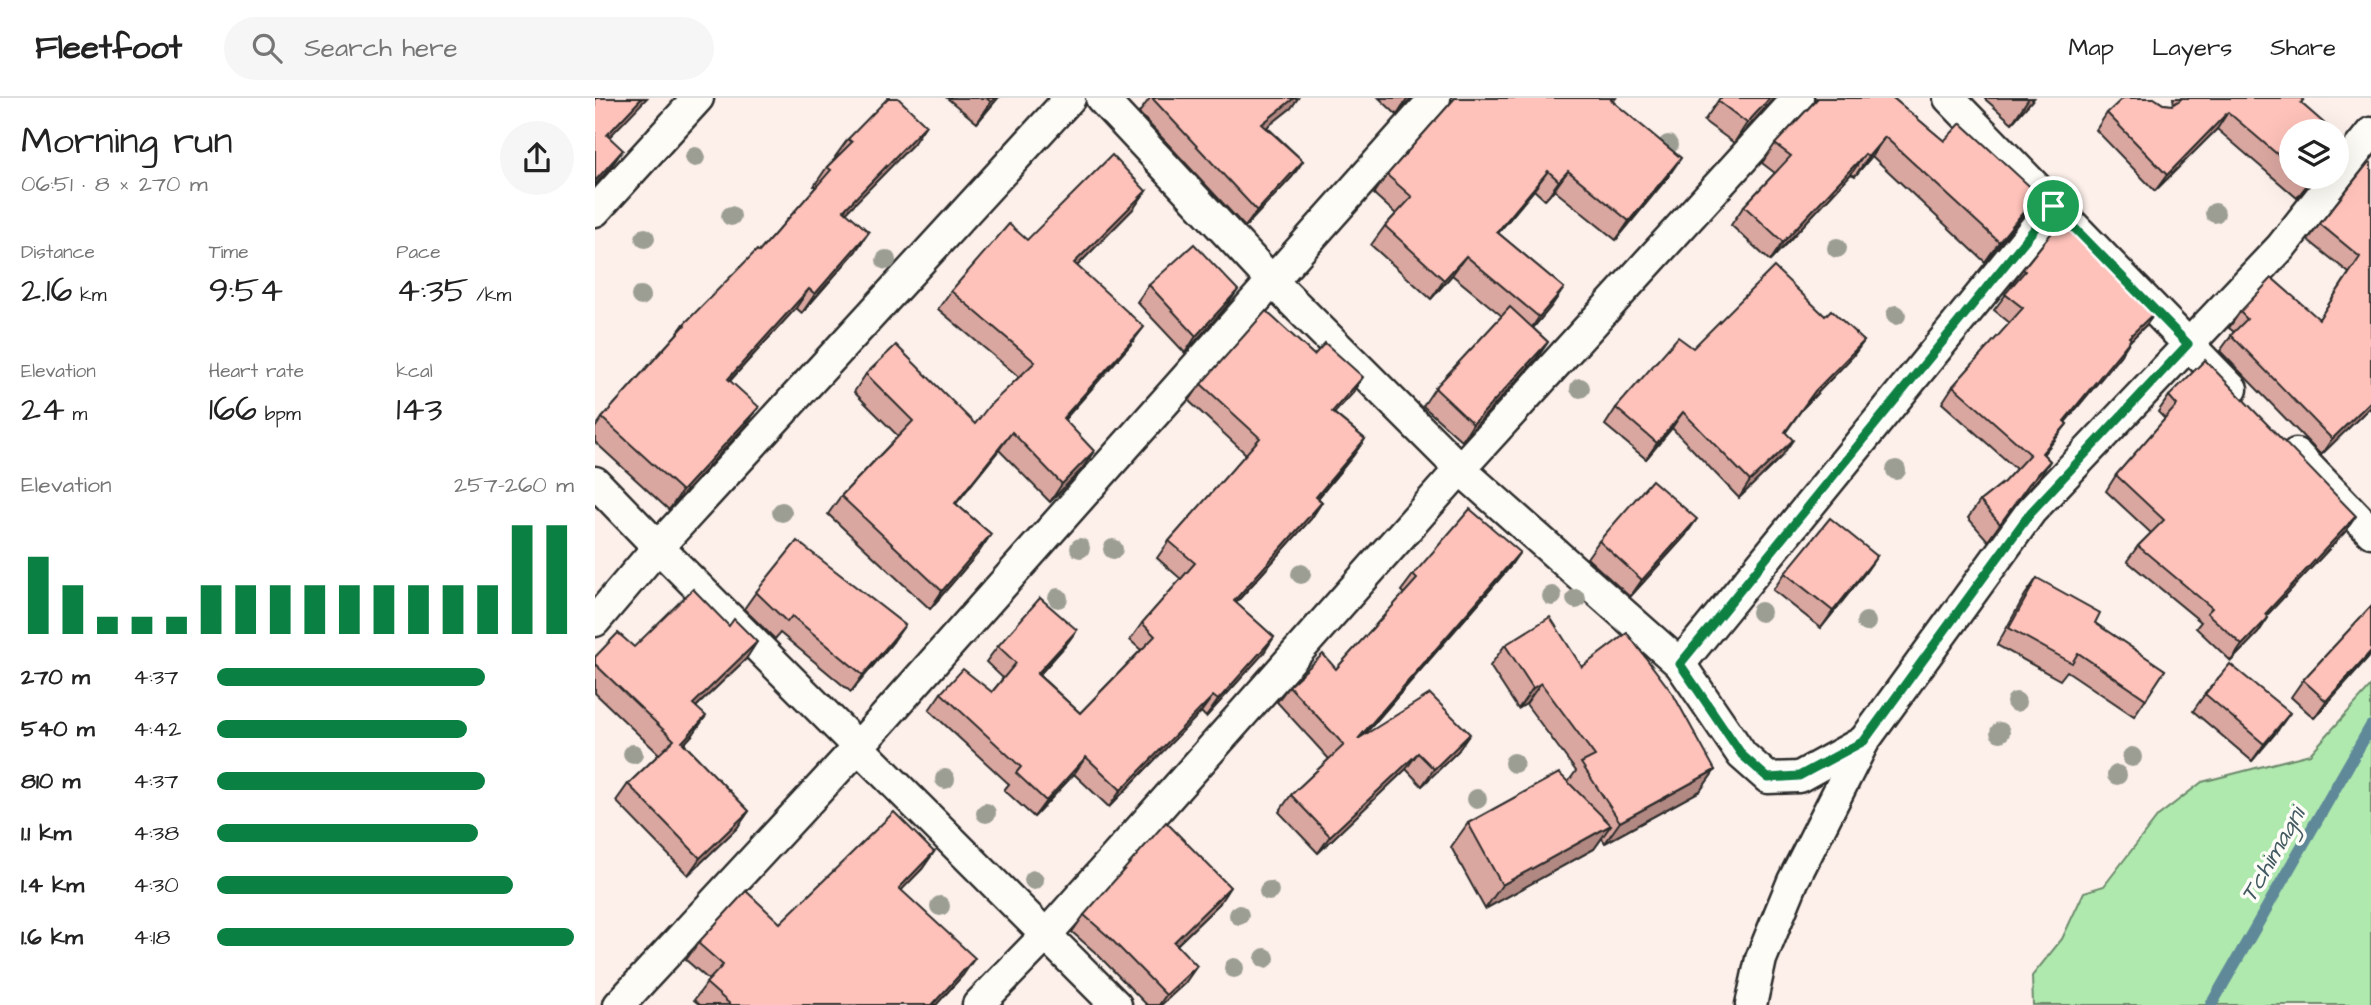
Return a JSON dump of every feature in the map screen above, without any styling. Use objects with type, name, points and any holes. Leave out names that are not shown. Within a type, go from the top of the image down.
[{"type":"street","points":[[595,211],[698,98]]},
{"type":"street","points":[[595,621],[658,547],[1070,98]]},
{"type":"street","points":[[1101,98],[1271,280],[1460,470],[1680,664],[1742,755],[1768,778],[1799,776],[1864,741]]},
{"type":"street","points":[[618,1005],[859,746],[1435,98]]},
{"type":"street","points":[[978,1005],[1046,935],[1460,470],[1798,98]]},
{"type":"street","points":[[1949,98],[2248,406]]},
{"type":"street","points":[[1751,1005],[1761,959],[1793,881],[1864,741],[2031,512],[2280,247],[2371,133]]},
{"type":"street","points":[[1680,664],[2053,206]]},
{"type":"street","points":[[2276,434],[2371,532]]},
{"type":"street","points":[[595,482],[1116,1005]]},
{"type":"green space","points":[[2371,686],[2371,1005],[2033,1005],[2032,976],[2062,939],[2084,892],[2104,886],[2158,816],[2202,782],[2310,754]]},
{"type":"building","points":[[595,98],[642,98],[607,135],[623,150],[595,181]]},
{"type":"building","points":[[888,98],[898,98],[926,125],[844,210],[869,232],[815,294],[809,289],[728,379],[759,407],[682,491],[602,418],[684,324],[757,250],[759,252],[831,170],[827,167],[852,142],[848,139]]},
{"type":"building","points":[[1152,98],[1294,98],[1262,124],[1303,161],[1257,211]]},
{"type":"building","points":[[1455,98],[1613,98],[1611,100],[1681,158],[1629,221],[1568,171],[1559,181],[1548,171],[1497,232],[1564,288],[1539,317],[1466,256],[1444,280],[1385,226],[1412,197],[1387,175]]},
{"type":"building","points":[[1720,98],[1770,98],[1747,123],[1718,101]]},
{"type":"building","points":[[1818,98],[1893,98],[1944,141],[1961,123],[2038,194],[1999,242],[1885,137],[1868,157],[1865,154],[1783,242],[1744,206],[1791,156],[1775,144]]},
{"type":"building","points":[[2123,98],[2154,98],[2163,104],[2172,105],[2182,98],[2303,98],[2301,103],[2319,119],[2279,119],[2279,156],[2228,112],[2167,175],[2107,113]]},
{"type":"building","points":[[1112,155],[1146,191],[1074,263],[1144,327],[1063,418],[1094,451],[1062,484],[1012,432],[955,503],[991,534],[942,591],[841,496],[913,421],[866,374],[896,345],[975,424],[989,406],[1035,362],[951,291],[1009,224],[1027,240]]},
{"type":"building","points":[[2369,162],[2371,401],[2332,439],[2231,335],[2247,319],[2240,312],[2272,278],[2319,319],[2360,257],[2320,224]]},
{"type":"building","points":[[2062,220],[2114,264],[2158,309],[2129,337],[2131,339],[2064,421],[2067,424],[2042,453],[2050,461],[2029,484],[2000,524],[1980,501],[2004,482],[2030,454],[1953,386],[2023,308],[2005,294]]},
{"type":"building","points":[[1194,244],[1238,290],[1196,336],[1149,285]]},
{"type":"building","points":[[1774,267],[1825,316],[1831,310],[1864,341],[1815,391],[1785,432],[1793,440],[1750,481],[1683,412],[1657,443],[1616,408],[1678,337],[1693,348]]},
{"type":"building","points":[[1510,307],[1548,342],[1473,424],[1435,388]]},
{"type":"building","points":[[1266,311],[1314,355],[1325,343],[1363,377],[1332,412],[1365,439],[1316,497],[1322,502],[1234,601],[1274,637],[1218,700],[1213,696],[1121,790],[1086,757],[1046,801],[1016,773],[1021,767],[941,693],[963,669],[992,692],[1016,663],[998,646],[1040,598],[1077,630],[1037,674],[1080,713],[1155,636],[1142,623],[1195,563],[1169,541],[1260,438],[1201,384]]},
{"type":"building","points":[[2205,360],[2356,516],[2265,614],[2268,618],[2242,645],[2207,613],[2212,608],[2138,546],[2164,520],[2116,475],[2177,405],[2169,396]]},
{"type":"building","points":[[1652,480],[1697,519],[1642,580],[1599,541]]},
{"type":"building","points":[[1470,509],[1520,552],[1358,739],[1430,694],[1470,734],[1434,769],[1418,753],[1330,836],[1291,795],[1344,745],[1289,686],[1323,654],[1336,669],[1417,579],[1413,575]]},
{"type":"building","points":[[1830,518],[1877,556],[1833,611],[1785,573]]},
{"type":"building","points":[[797,541],[905,625],[863,675],[792,616],[787,622],[756,592]]},
{"type":"building","points":[[2037,578],[2100,613],[2095,623],[2165,670],[2146,699],[2078,653],[2072,663],[2009,628]]},
{"type":"building","points":[[693,589],[729,626],[734,619],[757,642],[693,704],[706,716],[682,742],[749,811],[700,858],[628,784],[674,740],[595,664],[595,657],[618,633],[634,647]]},
{"type":"building","points":[[2371,606],[2371,651],[2326,701],[2303,680]]},
{"type":"building","points":[[1550,617],[1582,667],[1627,633],[1673,694],[1715,770],[1620,822],[1581,763],[1595,756],[1541,683],[1533,688],[1505,645]]},
{"type":"building","points":[[2230,664],[2290,713],[2264,744],[2205,694]]},
{"type":"building","points":[[1559,773],[1611,825],[1502,885],[1468,823]]},
{"type":"building","points":[[894,812],[934,852],[899,888],[975,958],[932,1005],[731,1005],[706,983],[723,965],[698,943],[746,891],[780,923]]},
{"type":"building","points":[[1166,822],[1230,887],[1174,942],[1197,966],[1166,995],[1084,915]]},
{"type":"waterway","name":"Tchimagni","points":[[2211,1005],[2371,726]]},
{"type":"route","points":[[2053,206],[2188,344],[2031,512],[1864,741],[1799,776],[1768,778],[1742,755],[1680,664],[2053,206]]}]
